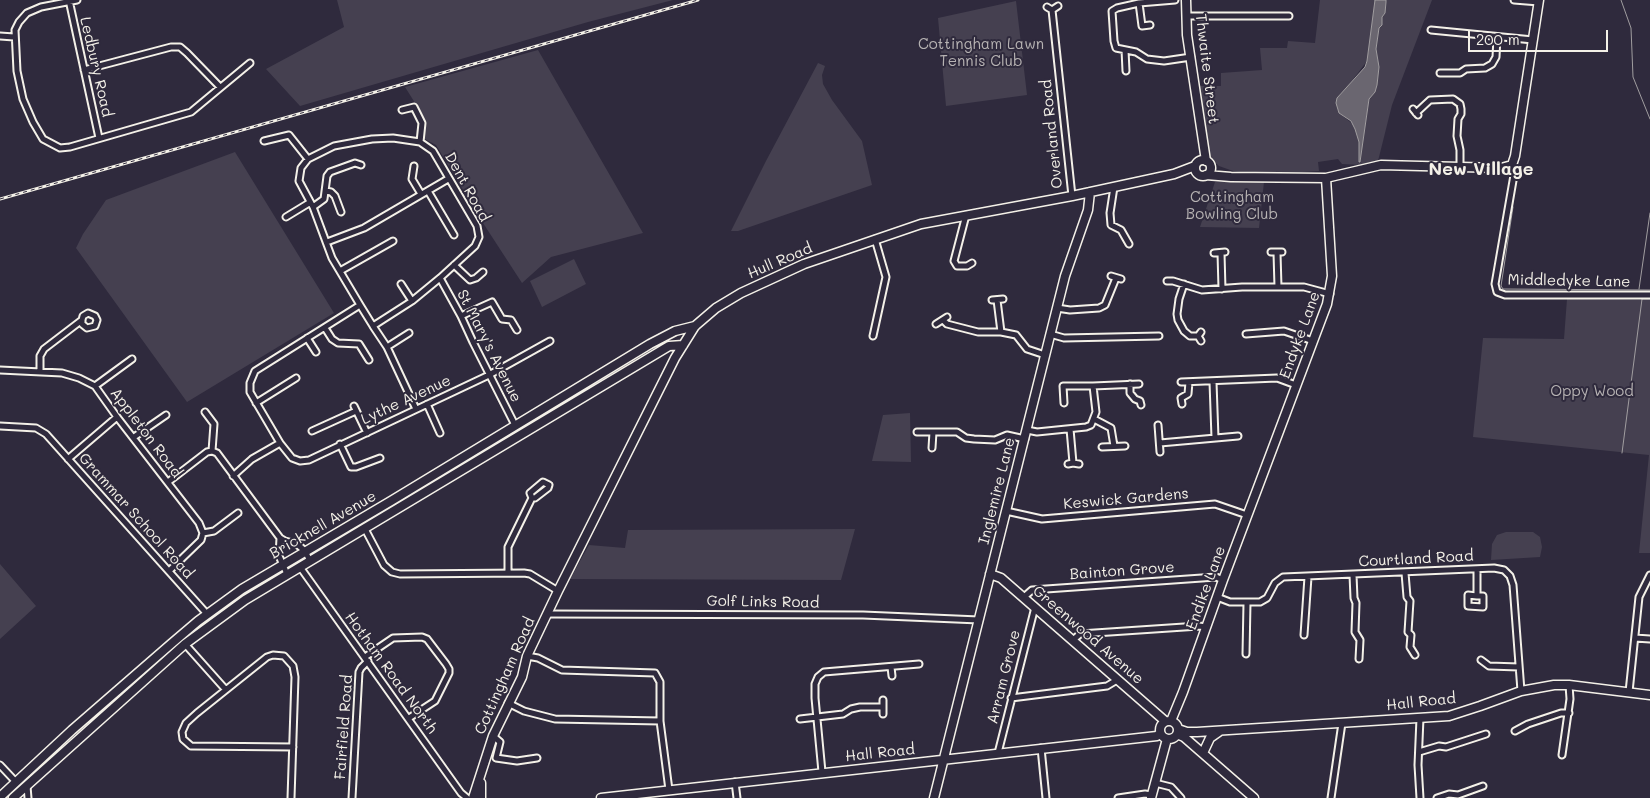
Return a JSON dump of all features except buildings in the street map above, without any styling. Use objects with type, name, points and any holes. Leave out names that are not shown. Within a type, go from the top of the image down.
[{"type":"street","points":[[77,0],[41,7],[27,13],[19,22],[14,37],[17,71],[23,99],[43,139],[60,148],[70,147],[191,112],[250,63]]},
{"type":"street","points":[[1176,0],[1140,3],[1117,8],[1112,11],[1116,48],[1136,52],[1147,59],[1164,61],[1191,58]]},
{"type":"street","name":"Thwaite Street","points":[[1186,0],[1186,16],[1202,141],[1202,164]]},
{"type":"street","points":[[1512,165],[1539,1],[1514,0]]},
{"type":"street","name":"Ledbury Road","points":[[69,1],[100,138]]},
{"type":"street","points":[[1140,3],[1142,26],[1150,25]]},
{"type":"street","name":"Overland Road","points":[[1058,6],[1049,8],[1072,196]]},
{"type":"street","points":[[1186,16],[1289,16]]},
{"type":"street","points":[[1431,30],[1533,40]]},
{"type":"street","points":[[0,36],[14,37]]},
{"type":"street","points":[[1440,73],[1460,73],[1466,69],[1485,68],[1492,64],[1496,57],[1497,37]]},
{"type":"street","points":[[84,70],[171,47],[180,48],[220,87]]},
{"type":"street","points":[[1125,50],[1126,71]]},
{"type":"street","points":[[1416,112],[1430,100],[1453,99],[1460,104],[1462,109],[1458,119],[1457,136],[1460,150],[1460,166]]},
{"type":"street","points":[[402,110],[414,107],[422,123],[420,142],[393,138],[372,139],[334,146],[308,159],[301,168],[299,181],[312,205],[332,258],[387,347],[416,409]]},
{"type":"street","points":[[264,141],[289,134],[308,159]]},
{"type":"street","name":"Dent Road","points":[[373,326],[412,301],[440,278],[475,246],[479,236],[477,226],[433,151],[420,142]]},
{"type":"street","points":[[286,217],[324,198],[327,176],[330,172],[355,164],[361,165]]},
{"type":"street","points":[[1202,164],[1209,172],[1204,175],[1197,173],[1202,164]]},
{"type":"street","points":[[1202,164],[1231,177]]},
{"type":"street","name":"Hull Road","points":[[558,591],[647,412],[683,345],[695,326],[716,308],[741,293],[804,264],[921,224],[966,214],[1072,196],[1174,174],[1202,164]]},
{"type":"street","name":"Hull Road","points":[[1174,174],[1326,178],[1381,165],[1501,168],[1512,165]]},
{"type":"street","name":"Middledyke Lane","points":[[1512,165],[1514,175],[1495,284],[1497,292],[1505,295],[1650,295]]},
{"type":"street","points":[[414,166],[412,179],[421,194]]},
{"type":"street","points":[[327,242],[364,228],[448,178]]},
{"type":"street","name":"Endyke Lane","points":[[1267,465],[1330,294],[1332,276],[1326,178]]},
{"type":"street","points":[[1114,187],[1110,213],[1111,226],[1122,230],[1130,246]]},
{"type":"street","points":[[326,190],[335,196],[341,212]]},
{"type":"street","points":[[428,191],[454,235]]},
{"type":"street","name":"Inglemire Lane","points":[[934,798],[1050,334],[1065,276],[1088,210],[1090,192]]},
{"type":"street","points":[[966,214],[954,261],[957,266],[967,266],[972,263]]},
{"type":"street","points":[[873,336],[886,277],[875,239]]},
{"type":"street","points":[[340,271],[393,241]]},
{"type":"street","points":[[1214,253],[1223,252],[1222,289]]},
{"type":"street","points":[[1277,252],[1278,288]]},
{"type":"street","points":[[454,265],[470,280],[484,272]]},
{"type":"street","points":[[1057,308],[1070,310],[1099,308],[1105,305],[1116,277]]},
{"type":"street","name":"St Mary's Avenue","points":[[440,278],[461,316],[515,426]]},
{"type":"street","points":[[1167,281],[1202,290],[1304,287],[1330,294]]},
{"type":"street","points":[[402,284],[412,301]]},
{"type":"street","points":[[1184,284],[1179,299],[1178,320],[1184,331],[1190,336],[1200,336]]},
{"type":"street","points":[[997,300],[1001,332]]},
{"type":"street","points":[[461,316],[492,302],[502,319],[511,320],[517,330]]},
{"type":"street","points":[[234,476],[252,459],[280,443],[250,392],[250,383],[255,371],[360,305]]},
{"type":"street","points":[[936,324],[945,318],[947,324],[978,332],[1001,332],[1016,335],[1027,349],[1045,355]]},
{"type":"street","points":[[40,371],[40,356],[44,349],[82,320]]},
{"type":"street","name":"Bricknell Avenue","points":[[0,797],[91,713],[207,614],[242,589],[650,344],[674,331],[695,326]]},
{"type":"street","points":[[325,328],[332,339],[338,343],[359,344],[369,360]]},
{"type":"street","points":[[1246,334],[1284,331],[1313,341]]},
{"type":"street","points":[[387,347],[409,333]]},
{"type":"street","points":[[1050,334],[1064,338],[1160,336]]},
{"type":"street","points":[[307,338],[316,352]]},
{"type":"street","name":"Lythe Avenue","points":[[280,443],[292,458],[300,461],[309,460],[489,375],[546,341]]},
{"type":"street","name":"Bricknell Avenue","points":[[13,798],[185,644],[238,605],[669,346],[683,345]]},
{"type":"street","points":[[95,386],[132,359]]},
{"type":"street","name":"Appleton Road","points":[[0,370],[62,373],[79,378],[95,386],[199,523],[203,533]]},
{"type":"street","points":[[256,403],[296,378]]},
{"type":"street","points":[[1181,382],[1277,378],[1296,385]]},
{"type":"street","points":[[1182,404],[1182,398],[1188,394],[1189,382]]},
{"type":"street","points":[[1213,382],[1214,438]]},
{"type":"street","points":[[1130,384],[1130,394],[1140,401],[1141,405]]},
{"type":"street","points":[[1064,403],[1064,386],[1139,384]]},
{"type":"street","points":[[1027,430],[1037,432],[1091,425],[1096,412],[1093,386]]},
{"type":"street","points":[[428,404],[440,433]]},
{"type":"street","points":[[312,432],[355,408],[367,432]]},
{"type":"street","points":[[205,412],[214,424],[214,452],[280,538],[297,544],[305,551],[310,561]]},
{"type":"street","points":[[134,437],[166,415]]},
{"type":"street","points":[[68,459],[117,417]]},
{"type":"street","points":[[1094,419],[1111,428],[1114,446]]},
{"type":"street","points":[[1158,425],[1160,452]]},
{"type":"street","name":"Grammar School Road","points":[[0,426],[36,428],[46,434],[207,614]]},
{"type":"street","points":[[1070,429],[1073,464]]},
{"type":"street","points":[[917,432],[957,432],[966,438],[974,440],[995,440],[1007,435],[1025,439]]},
{"type":"street","points":[[932,448],[933,432]]},
{"type":"street","points":[[1160,443],[1239,437]]},
{"type":"street","points":[[340,444],[351,467],[380,458]]},
{"type":"street","points":[[1102,447],[1125,446]]},
{"type":"street","points":[[168,482],[207,452],[214,452]]},
{"type":"street","name":"Endike Lane","points":[[1168,721],[1183,692],[1267,465]]},
{"type":"street","points":[[508,573],[508,546],[532,498]]},
{"type":"street","name":"Keswick Gardens","points":[[1006,511],[1042,519],[1215,504],[1247,515]]},
{"type":"street","points":[[170,571],[201,540],[203,533],[214,531],[238,513]]},
{"type":"street","points":[[364,529],[384,565],[392,572],[400,574],[528,574],[558,591]]},
{"type":"street","points":[[280,538],[279,556],[287,574]]},
{"type":"street","name":"Hotham Road North","points":[[300,567],[367,659],[461,795],[467,798]]},
{"type":"street","name":"Courtland Road","points":[[1217,597],[1230,602],[1260,602],[1267,598],[1275,584],[1283,577],[1494,568],[1504,570],[1510,576],[1513,584],[1521,691]]},
{"type":"street","points":[[1477,569],[1477,596]]},
{"type":"street","points":[[1405,573],[1407,597],[1410,601],[1408,632],[1411,635],[1410,647],[1415,655]]},
{"type":"street","name":"Greenwood Avenue","points":[[990,574],[1001,578],[1116,680],[1168,721]]},
{"type":"street","points":[[1352,575],[1356,603],[1355,632],[1360,640],[1360,659]]},
{"type":"street","points":[[1629,692],[1639,597],[1650,575]]},
{"type":"street","name":"Bainton Grove","points":[[1024,597],[1032,590],[1216,577],[1223,580]]},
{"type":"street","points":[[1304,635],[1308,577]]},
{"type":"street","name":"Cottingham Road","points":[[481,798],[482,774],[486,754],[508,703],[522,677],[527,656],[558,591]]},
{"type":"street","points":[[1246,654],[1247,603]]},
{"type":"street","name":"Arram Grove","points":[[998,753],[1035,607]]},
{"type":"street","name":"Golf Links Road","points":[[547,614],[863,615],[979,620]]},
{"type":"street","points":[[1073,640],[1080,634],[1206,627]]},
{"type":"street","points":[[367,659],[393,638],[422,637],[427,640],[446,664],[449,673],[435,701],[408,718]]},
{"type":"street","points":[[1635,638],[1650,639]]},
{"type":"street","points":[[185,644],[226,690]]},
{"type":"street","points":[[291,798],[295,677],[293,666],[284,656],[273,655],[267,657],[186,723],[182,732],[183,739],[188,744],[292,747]]},
{"type":"street","points":[[527,656],[538,658],[562,670],[655,673],[660,682],[660,721],[669,790]]},
{"type":"street","name":"Fairfield Road","points":[[352,798],[359,672],[367,659]]},
{"type":"street","points":[[1481,660],[1489,666],[1519,667]]},
{"type":"street","points":[[822,772],[816,718],[815,684],[818,677],[824,672],[920,664]]},
{"type":"street","points":[[891,667],[892,676]]},
{"type":"street","points":[[143,670],[150,677]]},
{"type":"street","points":[[1011,698],[1107,686],[1116,680]]},
{"type":"street","name":"Hall Road","points":[[1178,731],[1449,716],[1521,691],[1554,685],[1650,694]]},
{"type":"street","points":[[1562,755],[1569,713],[1569,685]]},
{"type":"street","points":[[800,719],[843,714],[851,709],[860,707],[883,710],[883,700]]},
{"type":"street","points":[[508,703],[524,711],[555,718],[660,721]]},
{"type":"street","points":[[1515,731],[1560,712],[1569,713]]},
{"type":"street","points":[[1420,718],[1420,798]]},
{"type":"street","points":[[1118,798],[1145,794],[1151,797],[1163,736],[1161,724],[1168,721],[1174,722],[1178,731],[1184,737],[1254,798]]},
{"type":"street","points":[[1331,798],[1342,723]]},
{"type":"street","points":[[1202,753],[1210,738],[1220,730]]},
{"type":"street","points":[[1163,736],[1171,739],[1178,731]]},
{"type":"street","points":[[1419,752],[1439,746],[1446,747],[1486,734]]},
{"type":"street","points":[[493,736],[500,742],[496,758],[517,761],[537,758]]},
{"type":"street","name":"Hall Road","points":[[601,798],[822,772],[1163,736]]},
{"type":"street","points":[[1041,748],[1046,798]]},
{"type":"street","points":[[0,765],[16,782]]},
{"type":"street","name":"Cottingham Road","points":[[473,798],[482,774]]},
{"type":"street","points":[[735,782],[737,798]]},
{"type":"street","points":[[1155,783],[1171,787],[1181,798]]},
{"type":"street","points":[[27,785],[28,798]]},
{"type":"street","points":[[1437,798],[1449,794],[1458,795],[1483,786]]},
{"type":"green space","points":[[337,0],[673,0],[588,22],[300,106],[266,69],[344,27]]},
{"type":"green space","points":[[1320,0],[1375,0],[1367,61],[1340,94],[1337,107],[1339,113],[1354,125],[1360,142],[1363,138],[1369,99],[1375,92],[1377,85],[1379,67],[1376,49],[1386,0],[1432,0],[1392,105],[1378,161],[1363,165],[1342,164],[1338,159],[1318,162],[1319,171],[1256,175],[1233,171],[1219,166],[1207,155],[1205,121],[1199,86],[1221,86],[1221,73],[1262,70],[1260,48],[1287,48],[1288,41],[1315,43]]},
{"type":"green space","name":"Cottingham Lawn Tennis Club","points":[[1016,1],[1027,95],[946,106],[938,18]]},
{"type":"green space","points":[[538,50],[643,233],[551,257],[522,283],[436,145],[423,138],[427,122],[405,87]]},
{"type":"green space","points":[[818,63],[825,66],[822,75],[823,84],[832,100],[862,141],[872,185],[738,231],[731,231],[766,161]]},
{"type":"green space","points":[[235,152],[334,313],[187,402],[76,248],[106,200]]},
{"type":"green space","name":"Cottingham Bowling Club","points":[[1215,182],[1264,182],[1259,228],[1200,227]]},
{"type":"green space","points":[[574,259],[586,284],[542,307],[530,281]]},
{"type":"green space","name":"Oppy Wood","points":[[1567,299],[1650,300],[1650,553],[1639,553],[1649,455],[1473,437],[1483,338],[1564,339]]},
{"type":"green space","points":[[910,413],[911,462],[872,461],[883,415]]},
{"type":"green space","points":[[855,529],[841,580],[570,579],[589,545],[625,548],[628,530]]},
{"type":"green space","points":[[1506,532],[1533,532],[1540,537],[1542,547],[1540,557],[1491,560],[1492,544],[1497,535]]},
{"type":"green space","points":[[0,564],[36,606],[0,639]]},
{"type":"shaded area","points":[[1375,0],[1386,0],[1385,13],[1382,17],[1382,25],[1379,28],[1376,49],[1379,67],[1377,85],[1375,92],[1369,99],[1359,162],[1359,142],[1355,129],[1351,121],[1339,113],[1336,103],[1337,98],[1365,67]]},
{"type":"waterway","points":[[1621,0],[1631,28],[1633,77],[1650,119]]},
{"type":"waterway","points":[[1513,207],[1501,286],[1503,289],[1650,290]]},
{"type":"waterway","points":[[1639,289],[1650,213]]},
{"type":"waterway","points":[[1622,453],[1642,299],[1650,299]]},
{"type":"railway","points":[[0,199],[698,0]]},
{"type":"district","name":"New Village","points":[[1481,169]]}]
